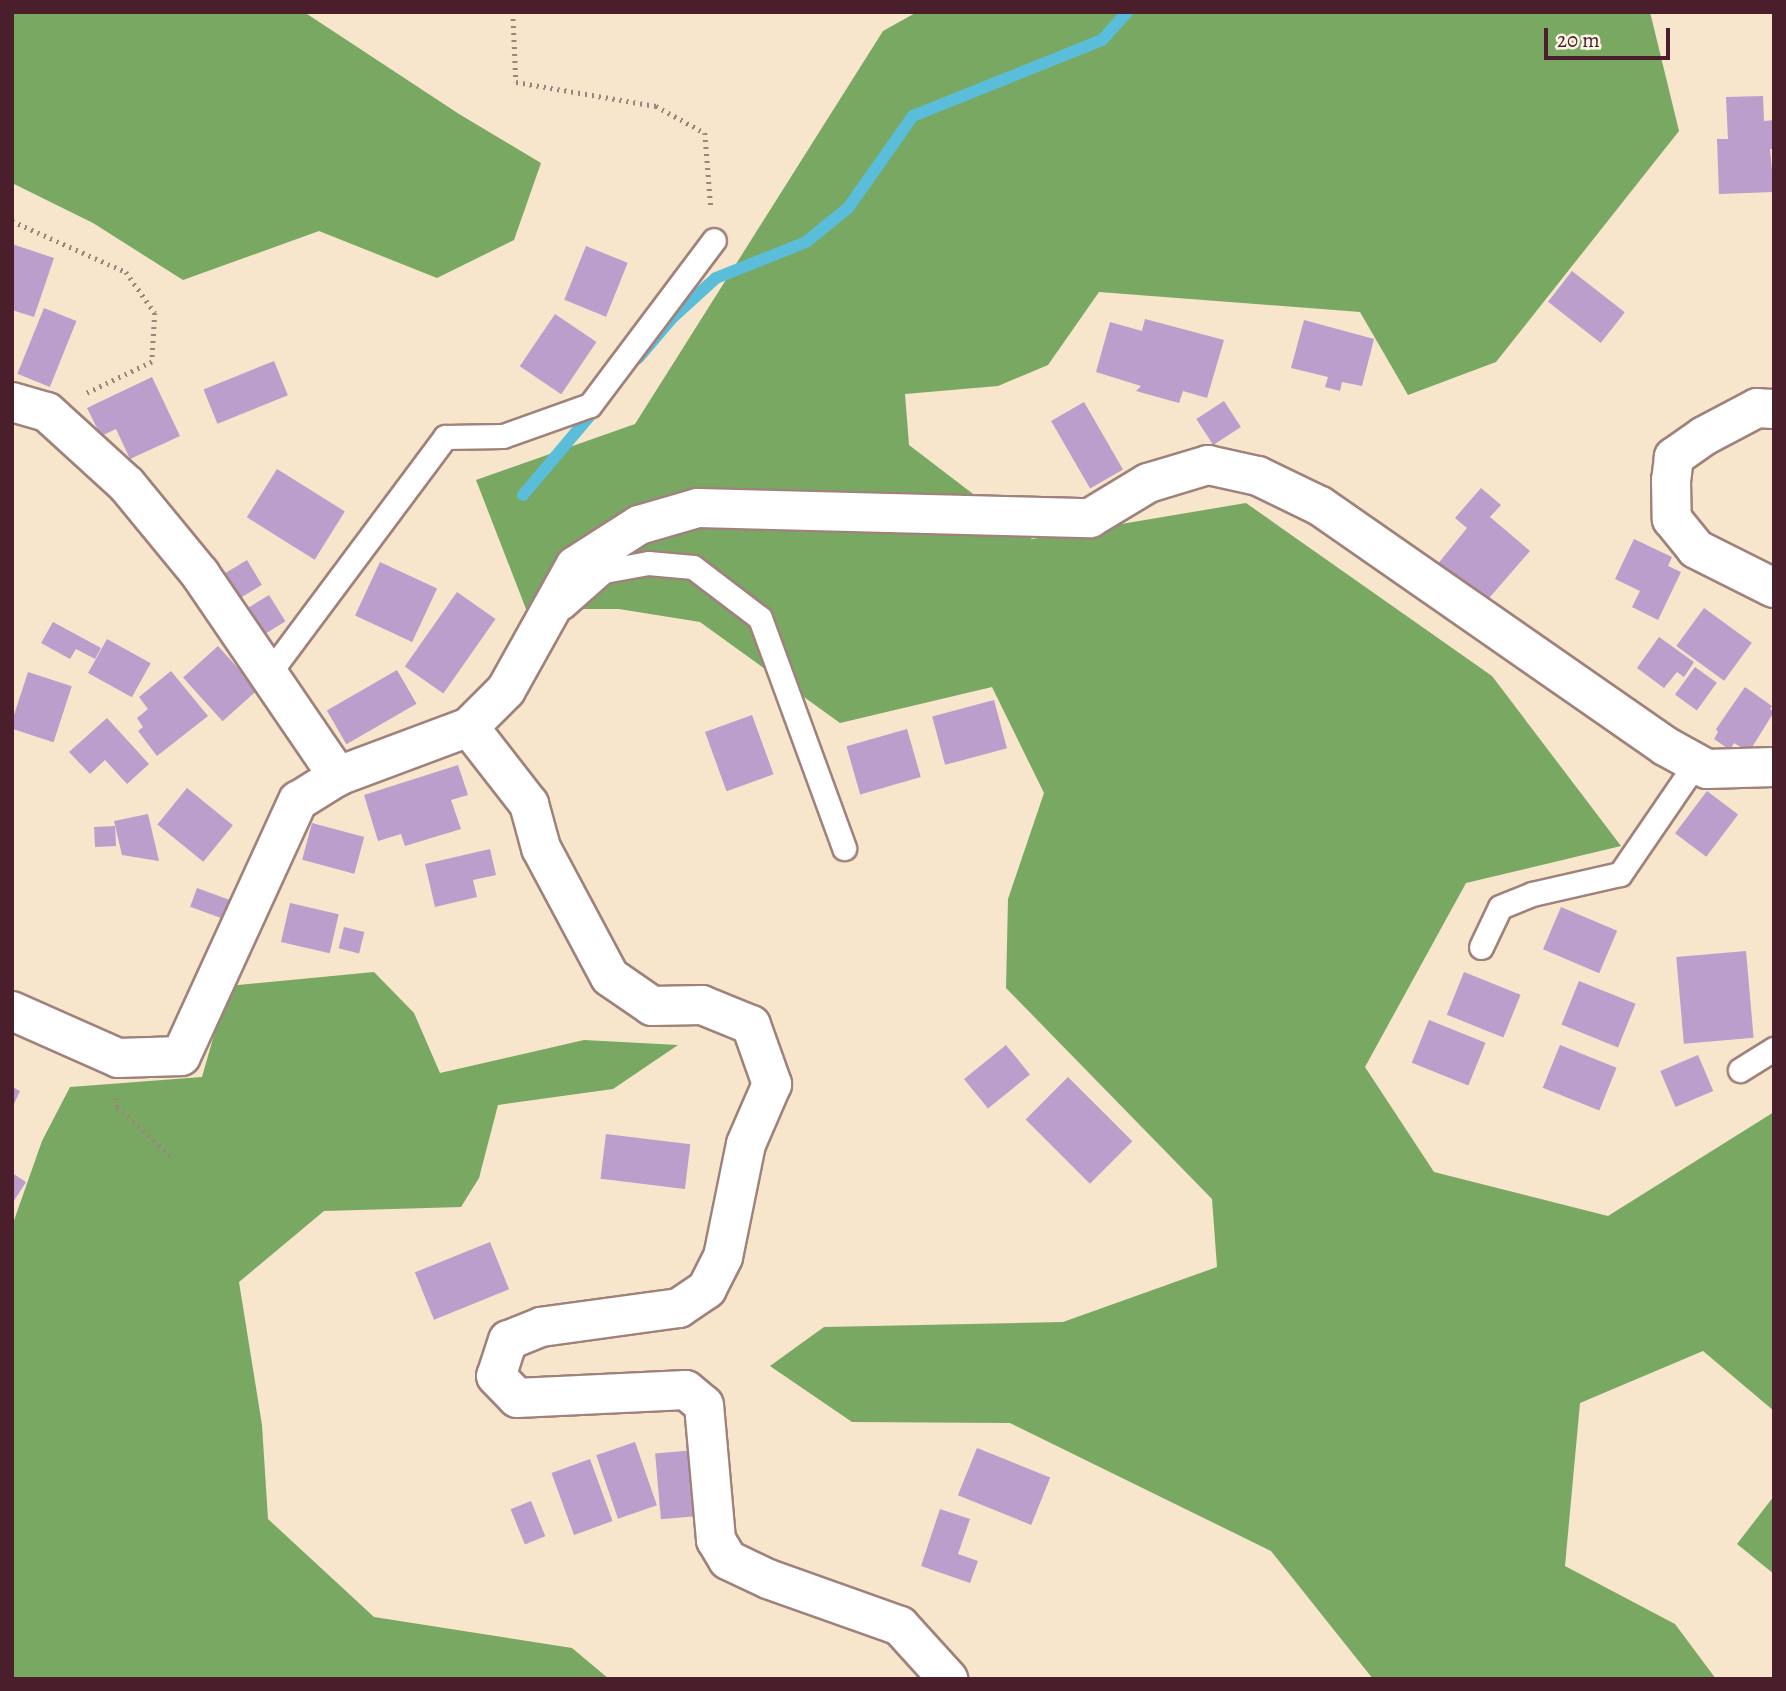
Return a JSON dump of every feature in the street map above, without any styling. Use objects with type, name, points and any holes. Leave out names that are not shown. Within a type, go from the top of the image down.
[{"type":"street","points":[[29,407],[127,485],[200,574],[270,672],[338,776]]},
{"type":"street","points":[[1774,410],[1757,408],[1704,436],[1674,457],[1671,480],[1672,519],[1696,549],[1774,588]]},
{"type":"street","points":[[12,1011],[118,1058],[181,1056],[298,801],[338,776],[469,727],[506,690],[575,566],[639,525],[698,508],[1090,518],[1148,483],[1208,465],[1258,476],[1320,506],[1665,746],[1707,769],[1774,767]]},
{"type":"street","points":[[469,727],[529,804],[541,848],[610,977],[652,1006],[702,1005],[751,1024],[772,1084],[747,1143],[723,1257],[707,1289],[679,1308],[541,1327],[509,1340],[496,1376],[517,1398],[686,1390],[704,1405],[716,1540],[728,1560],[768,1579],[900,1626],[948,1679]]},
{"type":"lane","points":[[270,672],[445,437],[503,436],[590,405],[714,240]]},
{"type":"lane","points":[[542,626],[604,571],[648,563],[693,567],[760,618],[844,848]]},
{"type":"lane","points":[[1481,947],[1500,907],[1532,894],[1620,874],[1696,763]]},
{"type":"lane","points":[[1740,1070],[1774,1049]]},
{"type":"path","points":[[513,12],[516,82],[656,106],[705,133],[714,240]]},
{"type":"path","points":[[12,221],[125,272],[155,313],[152,362],[29,407]]},
{"type":"path","points":[[118,1058],[117,1107],[172,1157]]},
{"type":"green space","points":[[12,12],[304,12],[459,114],[541,163],[514,240],[437,278],[319,231],[183,280],[93,223],[12,183]]},
{"type":"green space","points":[[917,12],[1650,12],[1679,131],[1496,362],[1408,395],[1360,312],[1099,292],[1048,365],[998,386],[905,394],[909,445],[1032,539],[1246,503],[1492,676],[1621,846],[1466,883],[1365,1067],[1434,1172],[1608,1216],[1774,1112],[1774,1411],[1703,1351],[1580,1403],[1565,1566],[1675,1624],[1716,1679],[1373,1679],[1271,1551],[1010,1423],[852,1422],[770,1366],[824,1327],[1063,1322],[1217,1267],[1212,1199],[1006,988],[1008,899],[1044,793],[992,687],[840,723],[700,622],[619,609],[526,609],[476,480],[635,424],[883,31]]},
{"type":"green space","points":[[374,972],[414,1013],[440,1073],[584,1040],[678,1045],[613,1089],[498,1105],[479,1178],[461,1207],[324,1211],[239,1282],[262,1425],[268,1519],[374,1617],[572,1648],[609,1679],[12,1679],[12,1226],[42,1141],[70,1087],[202,1077],[228,986]]},
{"type":"green space","points":[[1774,1496],[1774,1574],[1737,1544]]},
{"type":"building","points":[[1763,96],[1764,121],[1774,120],[1774,149],[1770,149],[1774,192],[1719,194],[1717,139],[1728,139],[1726,97]]},
{"type":"building","points":[[12,244],[54,258],[34,317],[12,310]]},
{"type":"building","points":[[586,246],[628,263],[606,317],[564,300]]},
{"type":"building","points":[[1572,271],[1625,312],[1601,343],[1548,302]]},
{"type":"building","points":[[44,308],[76,321],[50,387],[17,374]]},
{"type":"building","points":[[555,314],[596,342],[561,394],[520,366]]},
{"type":"building","points":[[1145,319],[1224,340],[1207,398],[1183,391],[1179,403],[1136,391],[1141,386],[1096,372],[1110,322],[1142,331]]},
{"type":"building","points":[[1304,320],[1374,339],[1362,386],[1342,382],[1340,391],[1325,387],[1328,377],[1291,368]]},
{"type":"building","points":[[274,361],[288,395],[217,424],[204,389]]},
{"type":"building","points":[[152,377],[180,436],[130,459],[116,429],[101,436],[87,408]]},
{"type":"building","points":[[1224,401],[1241,427],[1213,445],[1196,419]]},
{"type":"building","points":[[1084,402],[1123,470],[1090,489],[1051,421]]},
{"type":"building","points":[[277,469],[345,511],[315,560],[247,517]]},
{"type":"building","points":[[1481,488],[1501,505],[1490,517],[1530,551],[1484,604],[1437,565],[1467,528],[1455,518]]},
{"type":"building","points":[[1634,539],[1672,557],[1668,566],[1681,572],[1658,620],[1632,607],[1640,591],[1615,579]]},
{"type":"building","points":[[247,560],[262,585],[239,599],[224,574]]},
{"type":"building","points":[[380,562],[437,589],[412,642],[355,615]]},
{"type":"building","points":[[457,592],[496,619],[443,694],[405,667]]},
{"type":"building","points":[[269,595],[285,621],[263,635],[247,609]]},
{"type":"building","points":[[1704,608],[1752,643],[1724,681],[1676,646]]},
{"type":"building","points":[[53,622],[101,648],[95,659],[76,649],[70,659],[41,643]]},
{"type":"building","points":[[1659,637],[1694,662],[1684,677],[1677,672],[1664,688],[1637,668]]},
{"type":"building","points":[[107,639],[151,663],[132,697],[88,673]]},
{"type":"building","points":[[218,646],[257,690],[223,721],[183,677]]},
{"type":"building","points":[[1695,667],[1717,683],[1697,710],[1675,695]]},
{"type":"building","points":[[397,670],[416,704],[346,744],[327,710]]},
{"type":"building","points":[[171,671],[208,716],[157,756],[138,731],[143,727],[137,718],[148,709],[139,697]]},
{"type":"building","points":[[28,672],[72,686],[54,742],[12,729]]},
{"type":"building","points":[[1745,687],[1772,706],[1770,709],[1774,712],[1749,752],[1734,743],[1730,750],[1714,739],[1718,732],[1716,729]]},
{"type":"building","points":[[994,700],[1007,748],[945,765],[932,717]]},
{"type":"building","points":[[752,715],[774,774],[727,791],[705,732]]},
{"type":"building","points":[[107,718],[149,764],[127,784],[105,760],[90,774],[69,752]]},
{"type":"building","points":[[907,729],[921,777],[860,794],[846,746]]},
{"type":"building","points":[[458,765],[468,795],[451,800],[461,829],[405,846],[401,834],[378,841],[364,795]]},
{"type":"building","points":[[187,788],[233,825],[203,862],[157,825]]},
{"type":"building","points":[[1707,791],[1738,814],[1706,857],[1675,833]]},
{"type":"building","points":[[148,814],[159,861],[122,855],[114,821]]},
{"type":"building","points":[[312,823],[364,837],[354,874],[302,860]]},
{"type":"building","points":[[115,826],[116,846],[95,847],[94,827]]},
{"type":"building","points":[[490,849],[496,875],[473,880],[477,897],[435,907],[425,864]]},
{"type":"building","points":[[197,888],[230,900],[223,919],[190,907]]},
{"type":"building","points":[[290,903],[339,914],[330,953],[281,942]]},
{"type":"building","points":[[1561,907],[1617,931],[1599,973],[1543,949]]},
{"type":"building","points":[[344,927],[364,932],[359,953],[339,948]]},
{"type":"building","points":[[1746,951],[1754,1038],[1684,1044],[1676,957]]},
{"type":"building","points":[[1464,972],[1521,995],[1503,1038],[1447,1015]]},
{"type":"building","points":[[1579,981],[1636,1004],[1618,1047],[1561,1025]]},
{"type":"building","points":[[1429,1020],[1486,1043],[1468,1086],[1412,1063]]},
{"type":"building","points":[[1006,1045],[1030,1075],[988,1109],[964,1079]]},
{"type":"building","points":[[1560,1045],[1617,1068],[1599,1111],[1543,1088]]},
{"type":"building","points":[[1698,1055],[1713,1091],[1675,1107],[1660,1071]]},
{"type":"building","points":[[1068,1077],[1132,1141],[1090,1184],[1026,1119]]},
{"type":"building","points":[[12,1087],[20,1091],[12,1108]]},
{"type":"building","points":[[606,1134],[690,1144],[685,1189],[601,1179]]},
{"type":"building","points":[[12,1173],[26,1182],[12,1204]]},
{"type":"building","points":[[490,1242],[509,1289],[434,1320],[415,1272]]},
{"type":"building","points":[[635,1442],[657,1505],[618,1519],[596,1455]]},
{"type":"building","points":[[977,1448],[1050,1478],[1031,1525],[958,1495]]},
{"type":"building","points":[[695,1450],[701,1516],[661,1519],[655,1453]]},
{"type":"building","points":[[590,1459],[613,1521],[574,1535],[551,1473]]},
{"type":"building","points":[[531,1501],[545,1536],[525,1544],[511,1509]]},
{"type":"building","points":[[940,1509],[970,1519],[958,1554],[978,1561],[970,1583],[921,1566]]},
{"type":"waterway","points":[[638,358],[673,317],[716,278],[806,242],[848,208],[913,116],[1102,40],[1127,12]]},
{"type":"waterway","points":[[523,495],[597,407]]}]
